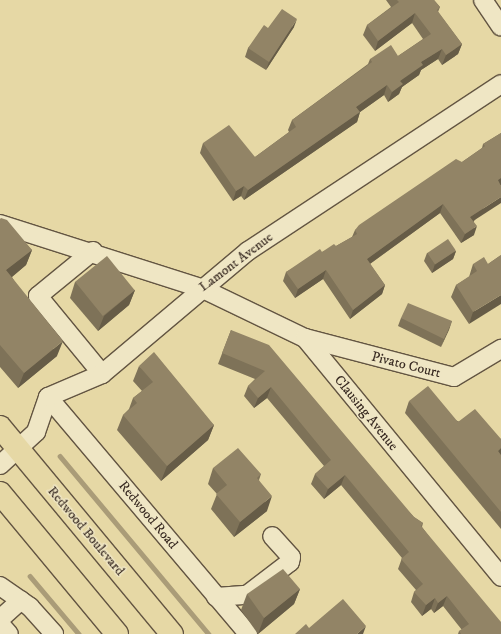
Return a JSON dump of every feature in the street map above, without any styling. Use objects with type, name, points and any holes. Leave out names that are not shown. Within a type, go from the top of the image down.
[{"type":"main road","name":"Redwood Boulevard","points":[[0,427],[172,634]]},
{"type":"main road","points":[[0,493],[117,634]]},
{"type":"street","points":[[483,0],[501,27]]},
{"type":"street","name":"Lamont Avenue","points":[[48,397],[102,374],[201,288],[248,251],[501,84]]},
{"type":"street","name":"Clausing Avenue","points":[[0,224],[93,251],[201,288],[305,338],[501,578]]},
{"type":"street","points":[[93,251],[38,296],[102,374]]},
{"type":"street","name":"Pivato Court","points":[[305,338],[454,377],[501,349]]},
{"type":"street","points":[[0,465],[36,432],[48,397]]},
{"type":"street","name":"Redwood Road","points":[[48,397],[248,634]]},
{"type":"street","points":[[216,597],[247,595],[290,562],[291,556],[272,536]]},
{"type":"street","points":[[0,586],[21,600],[54,634]]},
{"type":"street","points":[[0,619],[21,600]]},
{"type":"street","points":[[0,624],[9,634]]},
{"type":"building","points":[[397,0],[434,0],[440,7],[437,10],[462,44],[446,55],[442,49],[421,62],[423,65],[400,81],[403,84],[392,92],[387,85],[356,107],[360,112],[248,190],[244,186],[236,191],[203,143],[229,125],[255,157],[296,127],[292,120],[372,62],[370,59],[391,45],[398,56],[431,34],[415,13],[378,41],[367,25],[399,2]]},
{"type":"building","points":[[282,9],[297,19],[269,62],[248,48],[264,25],[268,28]]},
{"type":"building","points":[[501,133],[501,178],[498,180],[501,186],[501,197],[470,217],[477,226],[465,234],[443,204],[367,259],[385,285],[353,310],[326,270],[298,289],[286,272],[320,249],[322,252],[334,244],[336,246],[357,234],[355,230],[359,225],[456,159],[462,162],[485,146],[483,144]]},
{"type":"building","points":[[1,218],[7,220],[32,250],[6,270],[63,341],[24,373],[0,345]]},
{"type":"building","points":[[448,239],[456,251],[435,265],[427,253]]},
{"type":"building","points":[[501,255],[501,295],[473,312],[456,285],[477,271],[473,264],[484,257],[488,264]]},
{"type":"building","points":[[107,256],[135,290],[103,316],[75,282]]},
{"type":"building","points":[[408,303],[452,321],[444,339],[401,318]]},
{"type":"building","points":[[231,330],[269,345],[414,517],[423,523],[421,526],[501,622],[501,634],[461,634],[459,631],[469,624],[447,596],[438,603],[435,598],[426,605],[414,592],[423,584],[401,559],[409,552],[345,475],[328,489],[315,474],[331,460],[271,387],[258,398],[248,386],[265,371],[222,353]]},
{"type":"building","points":[[154,352],[214,425],[167,466],[123,415],[137,403],[133,398],[153,382],[139,366]]},
{"type":"building","points":[[428,386],[458,422],[475,409],[501,439],[501,448],[498,451],[501,455],[501,512],[409,401]]},
{"type":"building","points":[[238,448],[261,474],[257,478],[272,496],[240,522],[216,494],[227,485],[213,468]]},
{"type":"building","points":[[283,569],[300,589],[264,618],[247,594]]},
{"type":"building","points":[[343,599],[366,626],[357,634],[295,634],[306,624],[309,628]]},
{"type":"waterway","points":[[60,456],[209,634]]},
{"type":"waterway","points":[[30,576],[79,634]]}]
